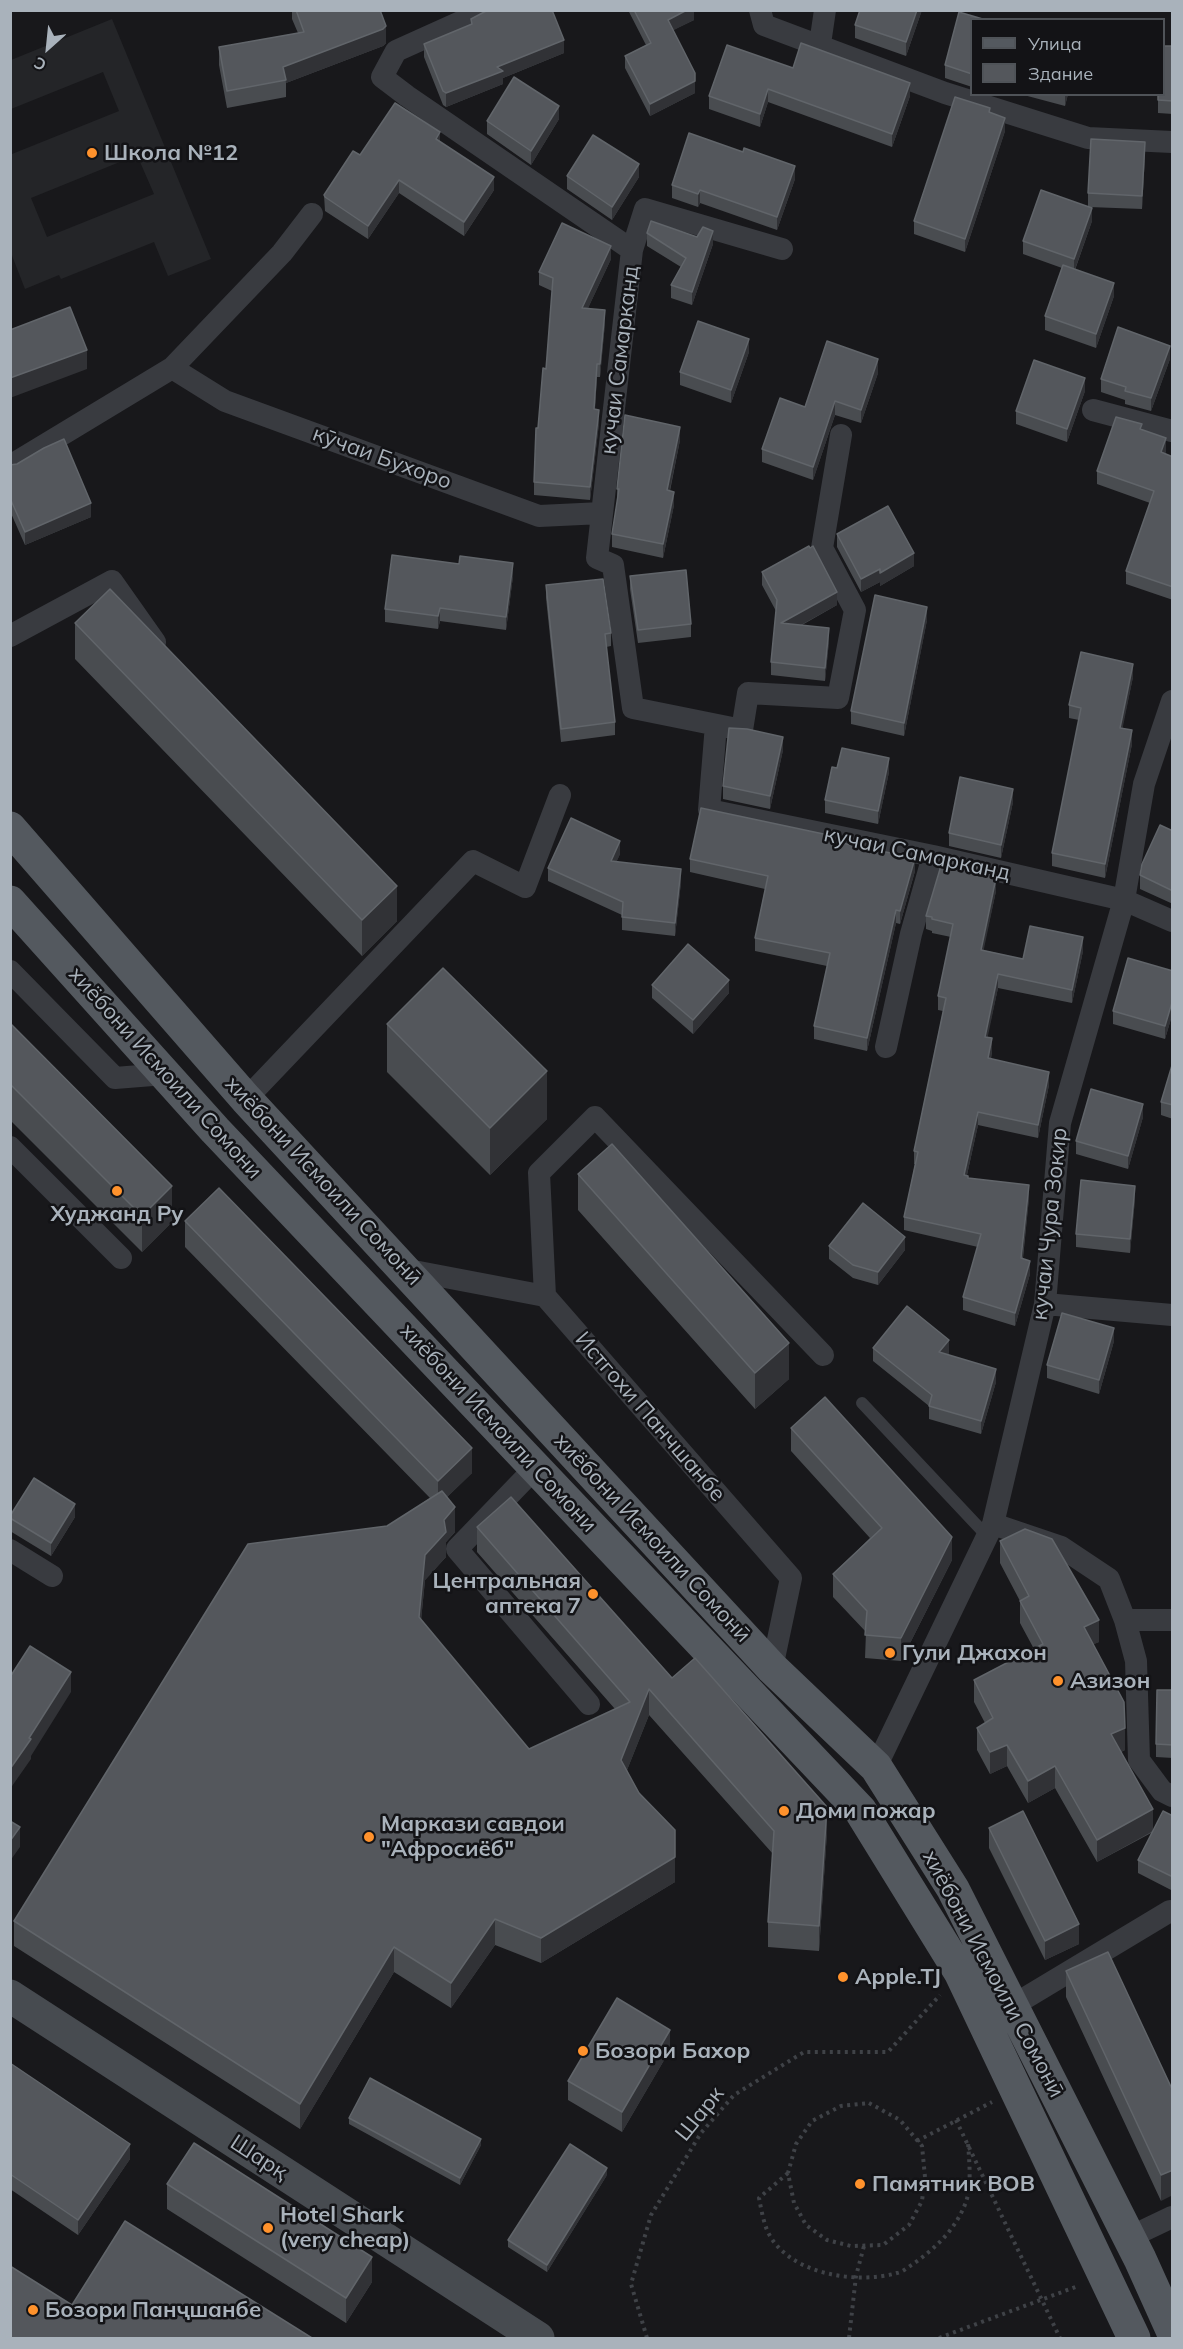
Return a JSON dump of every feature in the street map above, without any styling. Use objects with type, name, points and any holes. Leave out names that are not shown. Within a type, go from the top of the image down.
[{"type":"main road","name":"хиёбони Исмоили Сомонӣ","points":[[10,828],[246,1100],[772,1668],[876,1767],[953,1889],[1173,2330]]},
{"type":"main road","name":"хиёбони Исмоили Сомони","points":[[10,903],[165,1074],[860,1810],[960,1972]]},
{"type":"main road","name":"хиёбони Исмоили Сомонӣ","points":[[960,1972],[1134,2338]]},
{"type":"main road","name":"Шарқ","points":[[10,1996],[428,2269],[538,2338]]},
{"type":"street","name":"кучаи Самарканд","points":[[487,10],[396,51],[382,77],[633,250],[597,558],[613,565],[633,708],[742,730],[748,693],[838,699],[855,610],[822,548],[841,435]]},
{"type":"street","points":[[760,10],[764,25],[945,93],[1088,138],[1173,142]]},
{"type":"street","points":[[819,44],[825,10]]},
{"type":"street","points":[[633,250],[645,210],[782,249]]},
{"type":"street","points":[[10,466],[172,368],[282,253],[312,214]]},
{"type":"street","name":"кӯчаи Бухоро","points":[[172,368],[225,401],[539,516],[602,513]]},
{"type":"street","points":[[1093,410],[1173,431]]},
{"type":"street","points":[[10,636],[112,581],[157,646]]},
{"type":"street","name":"кучаи Чура Зокир","points":[[876,1767],[990,1530],[1045,1304],[1060,1123],[1124,900],[1144,784],[1173,700]]},
{"type":"street","name":"кучаи Самарканд","points":[[716,725],[709,810],[933,856],[1124,900],[1173,921]]},
{"type":"street","points":[[246,1100],[473,861],[525,887],[560,795]]},
{"type":"street","points":[[886,1047],[910,934],[933,856]]},
{"type":"street","points":[[10,971],[115,1078],[165,1074]]},
{"type":"street","points":[[403,1269],[545,1296],[539,1173],[595,1118],[823,1354]]},
{"type":"street","points":[[10,1147],[120,1258]]},
{"type":"street","name":"Истгохи Панчшанбе","points":[[545,1296],[791,1578],[772,1668]]},
{"type":"street","points":[[1045,1304],[1173,1315]]},
{"type":"street","points":[[535,1468],[457,1549],[589,1704]]},
{"type":"street","points":[[990,1530],[1061,1547],[1109,1578],[1125,1620],[1136,1661],[1139,1760],[1162,1791],[1173,1796]]},
{"type":"street","points":[[10,1551],[52,1576]]},
{"type":"street","points":[[1125,1620],[1173,1620]]},
{"type":"street","points":[[1012,2006],[1170,1911]]},
{"type":"street","points":[[1128,2238],[1173,2217]]},
{"type":"lane","points":[[862,1403],[990,1530]]},
{"type":"path","name":"Шарк","points":[[647,2338],[631,2284],[651,2215],[701,2133],[734,2095],[804,2052],[888,2052],[960,1972]]},
{"type":"path","points":[[917,2141],[1016,2089]]},
{"type":"path","points":[[869,2103],[900,2120],[917,2141],[922,2146],[926,2177],[922,2201],[909,2225],[883,2245],[851,2246],[827,2240],[806,2225],[794,2203],[788,2173],[796,2144],[812,2121],[841,2106],[869,2103]]},
{"type":"path","points":[[956,2120],[1060,2338]]},
{"type":"path","points":[[788,2173],[759,2198],[767,2231],[780,2248],[807,2268],[833,2276],[898,2273],[935,2248],[954,2224],[966,2200],[969,2170],[968,2142]]},
{"type":"path","points":[[849,2338],[856,2276],[864,2246]]},
{"type":"path","points":[[939,2338],[1105,2276]]},
{"type":"shaded area","name":"Школа №12","points":[[112,19],[211,259],[168,276],[154,242],[61,279],[59,275],[25,289],[11,253],[11,151],[12,154],[119,111],[103,72],[11,109],[11,60]],"holes":[[[137,155],[154,194],[47,237],[31,198]]]},
{"type":"building","points":[[296,10],[380,10],[386,26],[283,67],[286,80],[227,91],[219,47],[304,32]]},
{"type":"building","points":[[488,10],[552,10],[564,40],[497,67],[503,71],[446,93],[443,91],[424,44],[472,24],[471,19]]},
{"type":"building","points":[[634,10],[687,10],[668,20],[695,73],[695,81],[650,104],[625,56],[651,43]]},
{"type":"building","points":[[860,10],[917,10],[906,42],[855,25]]},
{"type":"building","points":[[959,12],[979,18],[970,18],[970,73],[945,65]]},
{"type":"building","points":[[801,43],[910,83],[892,134],[768,89],[760,114],[709,96],[727,45],[793,68]]},
{"type":"building","points":[[1165,46],[1173,46],[1173,101],[1158,100],[1158,96],[1165,96]]},
{"type":"building","points":[[514,77],[559,106],[531,151],[487,121]]},
{"type":"building","points":[[955,97],[990,108],[989,112],[1005,118],[965,239],[914,221]]},
{"type":"building","points":[[395,103],[440,132],[436,139],[494,177],[464,222],[399,180],[368,226],[325,197],[324,195],[353,151],[360,155]]},
{"type":"building","points":[[689,133],[743,152],[744,148],[795,166],[777,217],[700,190],[698,194],[672,185]]},
{"type":"building","points":[[593,135],[639,164],[612,207],[567,176]]},
{"type":"building","points":[[1091,139],[1145,142],[1142,196],[1088,193]]},
{"type":"building","points":[[1041,190],[1092,208],[1074,259],[1023,241]]},
{"type":"building","points":[[651,221],[697,237],[703,227],[713,231],[692,292],[671,285],[686,258],[647,233]]},
{"type":"building","points":[[562,223],[611,246],[582,308],[605,310],[600,364],[597,364],[594,409],[599,410],[590,487],[534,482],[536,428],[538,428],[543,368],[546,369],[553,278],[539,272]]},
{"type":"building","points":[[1063,265],[1114,283],[1096,334],[1045,316]]},
{"type":"building","points":[[70,307],[87,350],[10,378],[10,330]]},
{"type":"building","points":[[698,321],[749,339],[731,390],[680,372]]},
{"type":"building","points":[[1118,327],[1170,346],[1151,398],[1125,391],[1126,387],[1101,379]]},
{"type":"building","points":[[827,341],[878,359],[861,410],[835,401],[813,467],[762,449],[780,398],[805,407]]},
{"type":"building","points":[[1034,360],[1085,378],[1067,429],[1016,411]]},
{"type":"building","points":[[625,415],[680,427],[667,490],[674,492],[663,544],[612,534],[619,489],[617,489]]},
{"type":"building","points":[[1116,417],[1142,424],[1140,429],[1166,438],[1161,452],[1173,457],[1173,587],[1126,571],[1154,491],[1097,471]]},
{"type":"building","points":[[64,439],[91,503],[25,532],[10,498],[10,465],[17,464]]},
{"type":"building","points":[[888,506],[914,553],[880,573],[880,569],[861,579],[837,534]]},
{"type":"building","points":[[809,546],[810,548],[813,546],[837,592],[781,623],[829,628],[825,668],[771,662],[777,600],[762,572]]},
{"type":"building","points":[[392,555],[459,564],[460,556],[513,563],[506,617],[440,608],[438,616],[385,609]]},
{"type":"building","points":[[686,570],[691,624],[638,630],[630,576]]},
{"type":"building","points":[[603,579],[611,633],[605,634],[615,722],[561,729],[546,585]]},
{"type":"building","points":[[110,589],[397,886],[362,920],[75,623]]},
{"type":"building","points":[[875,595],[927,607],[904,723],[851,711]]},
{"type":"building","points":[[1081,652],[1133,664],[1120,728],[1132,730],[1105,864],[1052,853],[1081,708],[1069,705]]},
{"type":"building","points":[[729,728],[747,729],[783,737],[770,796],[723,786]]},
{"type":"building","points":[[842,748],[889,758],[878,811],[825,800],[832,767],[837,768]]},
{"type":"building","points":[[960,777],[1013,789],[1001,845],[949,833]]},
{"type":"building","points":[[701,808],[833,836],[832,841],[915,858],[900,911],[896,910],[867,1038],[814,1026],[830,953],[755,938],[768,876],[690,859]]},
{"type":"building","points":[[571,818],[620,841],[611,861],[681,869],[675,923],[622,917],[623,902],[548,868]]},
{"type":"building","points":[[1160,825],[1173,831],[1173,891],[1140,875],[1142,864]]},
{"type":"building","points":[[943,859],[995,871],[994,877],[996,878],[981,950],[1023,959],[1030,926],[1083,937],[1072,990],[998,974],[985,1037],[992,1038],[988,1058],[1049,1072],[1038,1125],[978,1112],[964,1175],[968,1178],[1029,1185],[1021,1258],[1030,1261],[1015,1313],[963,1297],[981,1234],[904,1217],[918,1152],[914,1151],[946,998],[938,996],[953,924],[926,916]]},
{"type":"building","points":[[688,944],[729,980],[693,1020],[652,985]]},
{"type":"building","points":[[1128,958],[1173,971],[1173,999],[1165,1026],[1113,1011]]},
{"type":"building","points":[[443,968],[547,1071],[490,1128],[387,1024]]},
{"type":"building","points":[[10,1023],[172,1186],[142,1216],[10,1084]]},
{"type":"building","points":[[1173,1062],[1173,1105],[1161,1102]]},
{"type":"building","points":[[1091,1089],[1143,1104],[1128,1156],[1076,1141]]},
{"type":"building","points":[[612,1144],[789,1343],[755,1373],[578,1174]]},
{"type":"building","points":[[1081,1180],[1135,1186],[1130,1239],[1076,1234]]},
{"type":"building","points":[[219,1188],[472,1448],[438,1481],[185,1221]]},
{"type":"building","points":[[863,1203],[905,1237],[878,1272],[853,1265],[829,1246]]},
{"type":"building","points":[[907,1306],[949,1340],[939,1352],[996,1369],[981,1421],[929,1406],[932,1395],[873,1348]]},
{"type":"building","points":[[1062,1313],[1114,1328],[1099,1380],[1047,1365]]},
{"type":"building","points":[[825,1397],[952,1537],[901,1638],[865,1635],[867,1611],[833,1574],[882,1528],[791,1428]]},
{"type":"building","points":[[34,1478],[75,1504],[51,1543],[10,1518]]},
{"type":"building","name":"Маркази савдои \"Афросиёб\"","points":[[442,1491],[455,1507],[444,1520],[446,1532],[425,1555],[419,1617],[529,1749],[630,1702],[477,1527],[511,1497],[672,1678],[695,1658],[827,1807],[819,1926],[768,1922],[774,1831],[649,1689],[621,1760],[639,1793],[675,1830],[675,1857],[541,1938],[495,1919],[451,1983],[394,1947],[300,2104],[14,1921],[248,1544],[387,1526]]},
{"type":"building","name":"Азизон","points":[[1025,1529],[1052,1539],[1099,1620],[1084,1627],[1124,1702],[1125,1728],[1111,1734],[1153,1809],[1097,1840],[1055,1766],[1028,1781],[1007,1745],[990,1752],[977,1728],[993,1718],[974,1680],[1043,1644],[1020,1601],[1029,1596],[1000,1541]]},
{"type":"building","points":[[30,1646],[71,1672],[29,1738],[31,1739],[10,1769],[10,1677]]},
{"type":"building","points":[[1157,1690],[1173,1690],[1173,1745],[1156,1744]]},
{"type":"building","points":[[1023,1811],[1079,1924],[1045,1941],[989,1828]]},
{"type":"building","points":[[1163,1811],[1173,1816],[1173,1877],[1138,1860]]},
{"type":"building","points":[[10,1821],[20,1827],[10,1841]]},
{"type":"building","points":[[1108,1952],[1173,2091],[1173,2170],[1161,2175],[1066,1971]]},
{"type":"building","points":[[617,1998],[670,2030],[622,2112],[568,2081]]},
{"type":"building","points":[[10,2063],[130,2144],[78,2220],[10,2174]]},
{"type":"building","points":[[370,2078],[481,2139],[460,2178],[349,2118]]},
{"type":"building","points":[[194,2143],[372,2257],[346,2298],[167,2184]]},
{"type":"building","points":[[570,2144],[607,2168],[547,2265],[508,2240]]},
{"type":"building","points":[[125,2221],[312,2338],[10,2338],[10,2266],[72,2305]]},
{"type":"place","name":"Школа №12","points":[[92,153]]},
{"type":"place","name":"Худжанд Ру","points":[[117,1191]]},
{"type":"place","name":"Центральная аптека 7","points":[[593,1594]]},
{"type":"place","name":"Гули Джахон","points":[[890,1653]]},
{"type":"place","name":"Азизон","points":[[1058,1681]]},
{"type":"place","name":"Доми пожар","points":[[784,1811]]},
{"type":"place","name":"Маркази савдои \"Афросиёб\"","points":[[369,1837]]},
{"type":"place","name":"Apple.TJ","points":[[843,1977]]},
{"type":"place","name":"Бозори Бахор","points":[[583,2051]]},
{"type":"place","name":"Памятник ВОВ","points":[[860,2184]]},
{"type":"place","name":"Hotel Shark (very cheap)","points":[[268,2228]]},
{"type":"place","name":"Бозори Панҷшанбе","points":[[33,2310]]}]
